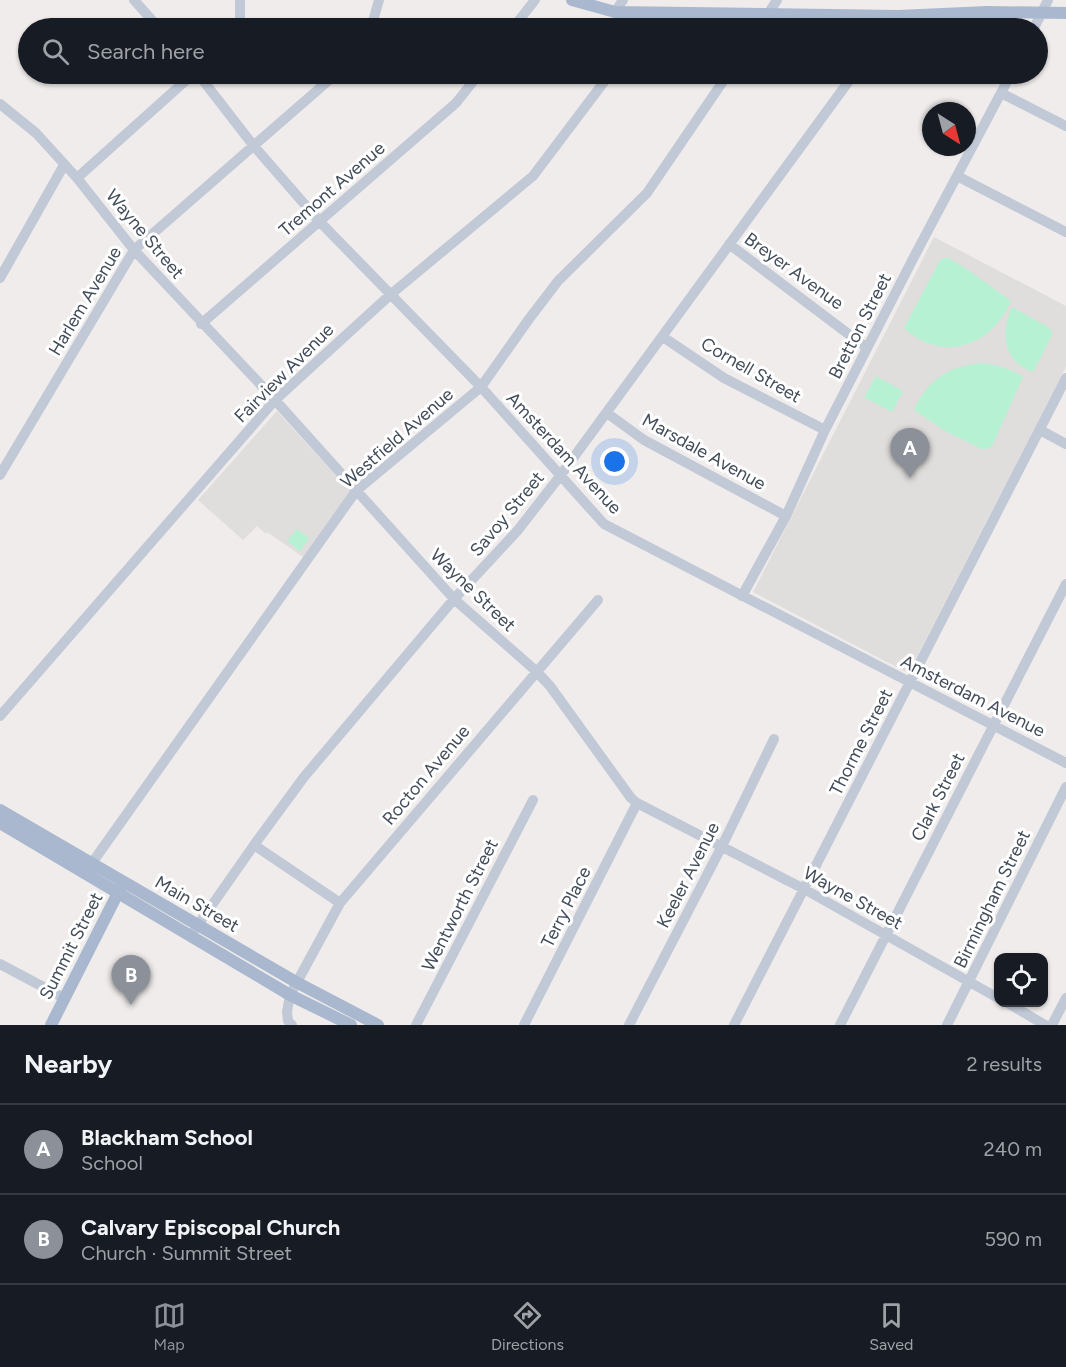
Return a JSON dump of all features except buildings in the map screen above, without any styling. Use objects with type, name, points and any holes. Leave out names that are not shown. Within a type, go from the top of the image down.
[{"type":"main road","points":[[572,0],[615,12],[898,16],[1066,13]]},
{"type":"main road","name":"Main Street","points":[[0,810],[88,869]]},
{"type":"main road","name":"Main Street","points":[[0,823],[121,887],[195,930],[378,1025]]},
{"type":"main road","name":"Summit Street","points":[[53,1024],[121,887]]},
{"type":"main road","name":"Main Street","points":[[195,930],[290,995],[351,1025]]},
{"type":"street","points":[[134,0],[150,18]]},
{"type":"street","points":[[240,0],[240,18]]},
{"type":"street","points":[[374,18],[379,0]]},
{"type":"street","points":[[521,18],[536,0]]},
{"type":"street","points":[[615,12],[623,0]]},
{"type":"street","points":[[766,18],[777,0]]},
{"type":"street","points":[[1039,18],[1048,0]]},
{"type":"street","points":[[652,18],[656,12]]},
{"type":"street","points":[[77,178],[182,84]]},
{"type":"street","name":"Amsterdam Avenue","points":[[206,84],[253,145],[320,222],[481,387],[604,524],[1066,763]]},
{"type":"street","name":"Harlem Avenue","points":[[0,475],[134,250],[324,84]]},
{"type":"street","name":"Tremont Avenue","points":[[201,324],[456,103],[470,84]]},
{"type":"street","name":"Fairview Avenue","points":[[0,716],[275,400],[390,295],[533,176],[602,84]]},
{"type":"street","name":"Westfield Avenue","points":[[88,869],[356,491],[481,387],[558,281],[647,193],[722,84]]},
{"type":"street","name":"Savoy Street","points":[[195,930],[304,777],[454,599],[518,530],[560,476],[847,84]]},
{"type":"street","name":"Bretton Street","points":[[742,596],[786,516],[825,430],[1006,84]]},
{"type":"street","points":[[1001,93],[1066,126]]},
{"type":"street","name":"Wayne Street","points":[[0,104],[36,133],[77,178],[134,250],[201,324],[275,400],[454,599],[550,686],[625,792],[637,803],[804,889],[994,995]]},
{"type":"street","points":[[0,278],[64,165]]},
{"type":"street","points":[[957,176],[1066,232]]},
{"type":"street","name":"Breyer Avenue","points":[[729,244],[867,348]]},
{"type":"street","name":"Cornell Street","points":[[663,337],[724,378],[825,430]]},
{"type":"street","name":"Thorme Street","points":[[734,1025],[1066,378]]},
{"type":"street","name":"Marsdale Avenue","points":[[607,413],[644,440],[786,516]]},
{"type":"street","points":[[1040,430],[1066,444]]},
{"type":"street","name":"Clark Street","points":[[840,1025],[1066,584]]},
{"type":"street","name":"Rocton Avenue","points":[[290,995],[340,903],[598,600]]},
{"type":"street","name":"Keeler Avenue","points":[[629,1025],[722,846],[774,739]]},
{"type":"street","name":"Birmingham Street","points":[[947,1025],[1066,787]]},
{"type":"street","name":"Wentworth Street","points":[[416,1025],[533,800]]},
{"type":"street","name":"Terry Place","points":[[524,1025],[637,803]]},
{"type":"street","points":[[254,845],[340,903]]},
{"type":"street","points":[[0,964],[64,998]]},
{"type":"street","points":[[290,995],[287,1012],[288,1021],[292,1025]]},
{"type":"street","points":[[1052,1025],[1066,998]]},
{"type":"street","points":[[1014,1007],[1045,1025]]},
{"type":"shaded area","points":[[934,237],[1066,306],[1066,367],[911,668],[906,672],[753,592]]},
{"type":"shaded area","points":[[277,411],[350,491],[303,557],[257,526],[243,540],[198,500]]},
{"type":"green space","points":[[947,257],[1011,301],[1003,317],[979,339],[965,345],[950,347],[934,345],[919,339],[904,328],[940,260]]},
{"type":"green space","points":[[1012,307],[1048,327],[1052,332],[1033,372],[1015,361],[1007,345],[1006,326]]},
{"type":"green space","points":[[981,363],[1003,367],[1023,377],[992,446],[984,450],[947,432],[914,410],[925,390],[940,376],[959,367]]},
{"type":"green space","points":[[876,376],[903,391],[892,412],[864,397]]},
{"type":"green space","points":[[297,529],[309,538],[300,551],[287,541]]},
{"type":"place","name":"Blackham School","points":[[910,478]]},
{"type":"place","name":"Calvary Episcopal Church","points":[[131,1005]]}]
